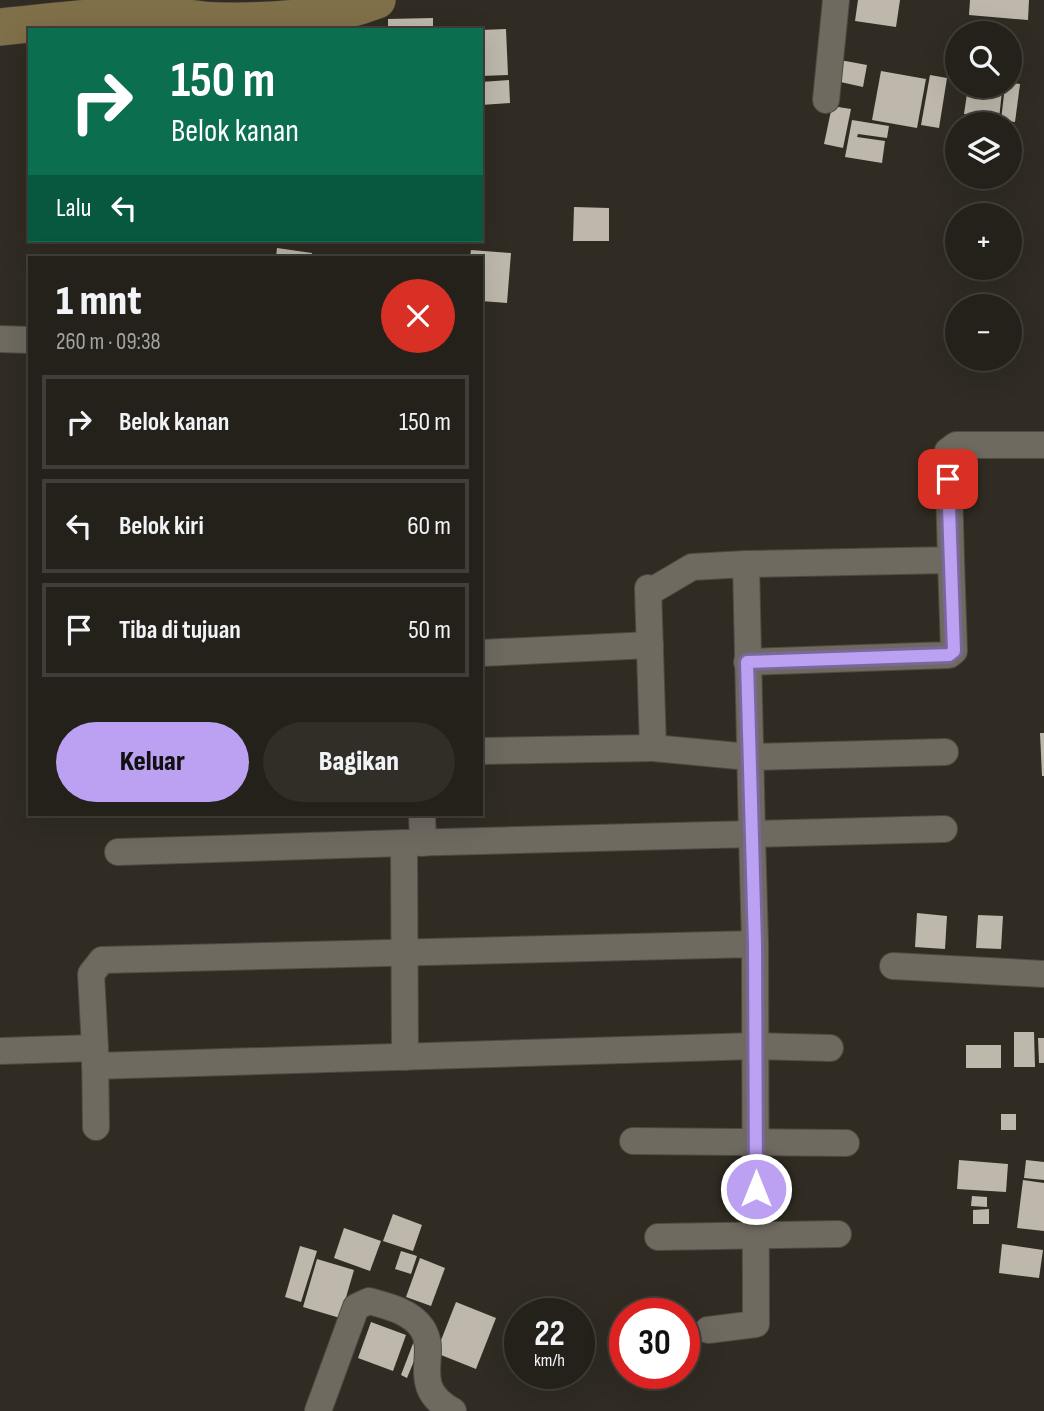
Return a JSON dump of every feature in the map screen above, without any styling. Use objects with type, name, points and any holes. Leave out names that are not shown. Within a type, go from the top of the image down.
[{"type":"street","points":[[0,27],[80,18],[156,15],[217,21],[278,20],[325,13],[377,0]]},
{"type":"street","points":[[826,100],[836,0]]},
{"type":"street","points":[[0,339],[28,340]]},
{"type":"street","points":[[747,662],[949,655],[954,651],[947,452],[956,445],[1044,444]]},
{"type":"street","points":[[653,748],[648,588],[653,590],[692,566],[951,560]]},
{"type":"street","points":[[708,1330],[756,1324],[755,944],[746,564]]},
{"type":"street","points":[[483,653],[650,645]]},
{"type":"street","points":[[483,751],[653,748],[749,757],[945,752]]},
{"type":"street","points":[[405,1057],[404,953],[414,843],[421,816]]},
{"type":"street","points":[[118,852],[944,829]]},
{"type":"street","points":[[96,1127],[91,974],[102,960],[755,944]]},
{"type":"street","points":[[893,966],[1044,974]]},
{"type":"street","points":[[0,1051],[95,1057],[405,1057],[755,1046],[830,1048]]},
{"type":"street","points":[[632,1141],[846,1143]]},
{"type":"street","points":[[658,1237],[838,1234]]},
{"type":"street","points":[[318,1411],[356,1307],[369,1301],[400,1311],[421,1327],[430,1387],[440,1404],[453,1411]]},
{"type":"building","points":[[858,0],[900,0],[896,27],[855,21]]},
{"type":"building","points":[[970,0],[1029,0],[1028,20],[969,15]]},
{"type":"building","points":[[433,18],[433,28],[388,28],[388,19]]},
{"type":"building","points":[[506,29],[508,75],[483,76],[483,30]]},
{"type":"building","points":[[840,60],[867,65],[863,87],[836,81]]},
{"type":"building","points":[[881,71],[926,79],[917,128],[872,120]]},
{"type":"building","points":[[930,75],[945,78],[939,128],[921,125]]},
{"type":"building","points":[[509,80],[510,103],[483,105],[483,82]]},
{"type":"building","points":[[966,98],[1001,98],[1000,112],[964,112]]},
{"type":"building","points":[[1004,98],[1018,98],[1016,112],[1002,112]]},
{"type":"building","points":[[832,106],[851,109],[843,148],[824,144]]},
{"type":"building","points":[[852,120],[889,126],[887,138],[858,134],[857,137],[885,141],[882,163],[845,157]]},
{"type":"building","points":[[574,207],[609,208],[609,241],[573,241]]},
{"type":"building","points":[[277,248],[312,253],[312,256],[276,256]]},
{"type":"building","points":[[471,250],[511,253],[507,303],[483,301],[483,256],[470,256]]},
{"type":"building","points":[[1040,733],[1044,733],[1044,776],[1042,776]]},
{"type":"building","points":[[917,913],[947,916],[945,949],[915,947]]},
{"type":"building","points":[[978,915],[1003,916],[1001,949],[976,948]]},
{"type":"building","points":[[1014,1032],[1034,1032],[1035,1067],[1014,1067]]},
{"type":"building","points":[[1038,1038],[1044,1038],[1044,1063],[1039,1063]]},
{"type":"building","points":[[966,1045],[1001,1045],[1001,1068],[966,1068]]},
{"type":"building","points":[[1001,1114],[1016,1114],[1016,1130],[1001,1130]]},
{"type":"building","points":[[959,1160],[1008,1164],[1006,1192],[957,1189]]},
{"type":"building","points":[[1026,1160],[1044,1162],[1044,1180],[1024,1178]]},
{"type":"building","points":[[1023,1180],[1044,1183],[1044,1231],[1017,1228]]},
{"type":"building","points":[[972,1196],[987,1197],[987,1207],[971,1206]]},
{"type":"building","points":[[989,1209],[989,1224],[973,1224],[973,1210]]},
{"type":"building","points":[[393,1214],[422,1225],[413,1251],[383,1241]]},
{"type":"building","points":[[344,1228],[381,1241],[370,1271],[334,1258]]},
{"type":"building","points":[[1002,1244],[1043,1250],[1039,1278],[999,1273]]},
{"type":"building","points":[[300,1246],[317,1251],[301,1302],[285,1297]]},
{"type":"building","points":[[401,1251],[417,1256],[411,1274],[395,1269]]},
{"type":"building","points":[[420,1258],[445,1268],[431,1306],[406,1297]]},
{"type":"building","points":[[317,1259],[354,1270],[340,1318],[303,1307]]},
{"type":"building","points":[[456,1302],[496,1318],[476,1369],[436,1353]]},
{"type":"building","points":[[371,1322],[406,1335],[393,1371],[358,1358]]},
{"type":"building","points":[[414,1341],[421,1344],[407,1378],[401,1375]]},
{"type":"route","points":[[756,1189],[755,944],[747,662],[949,655],[954,651],[948,479]]}]
